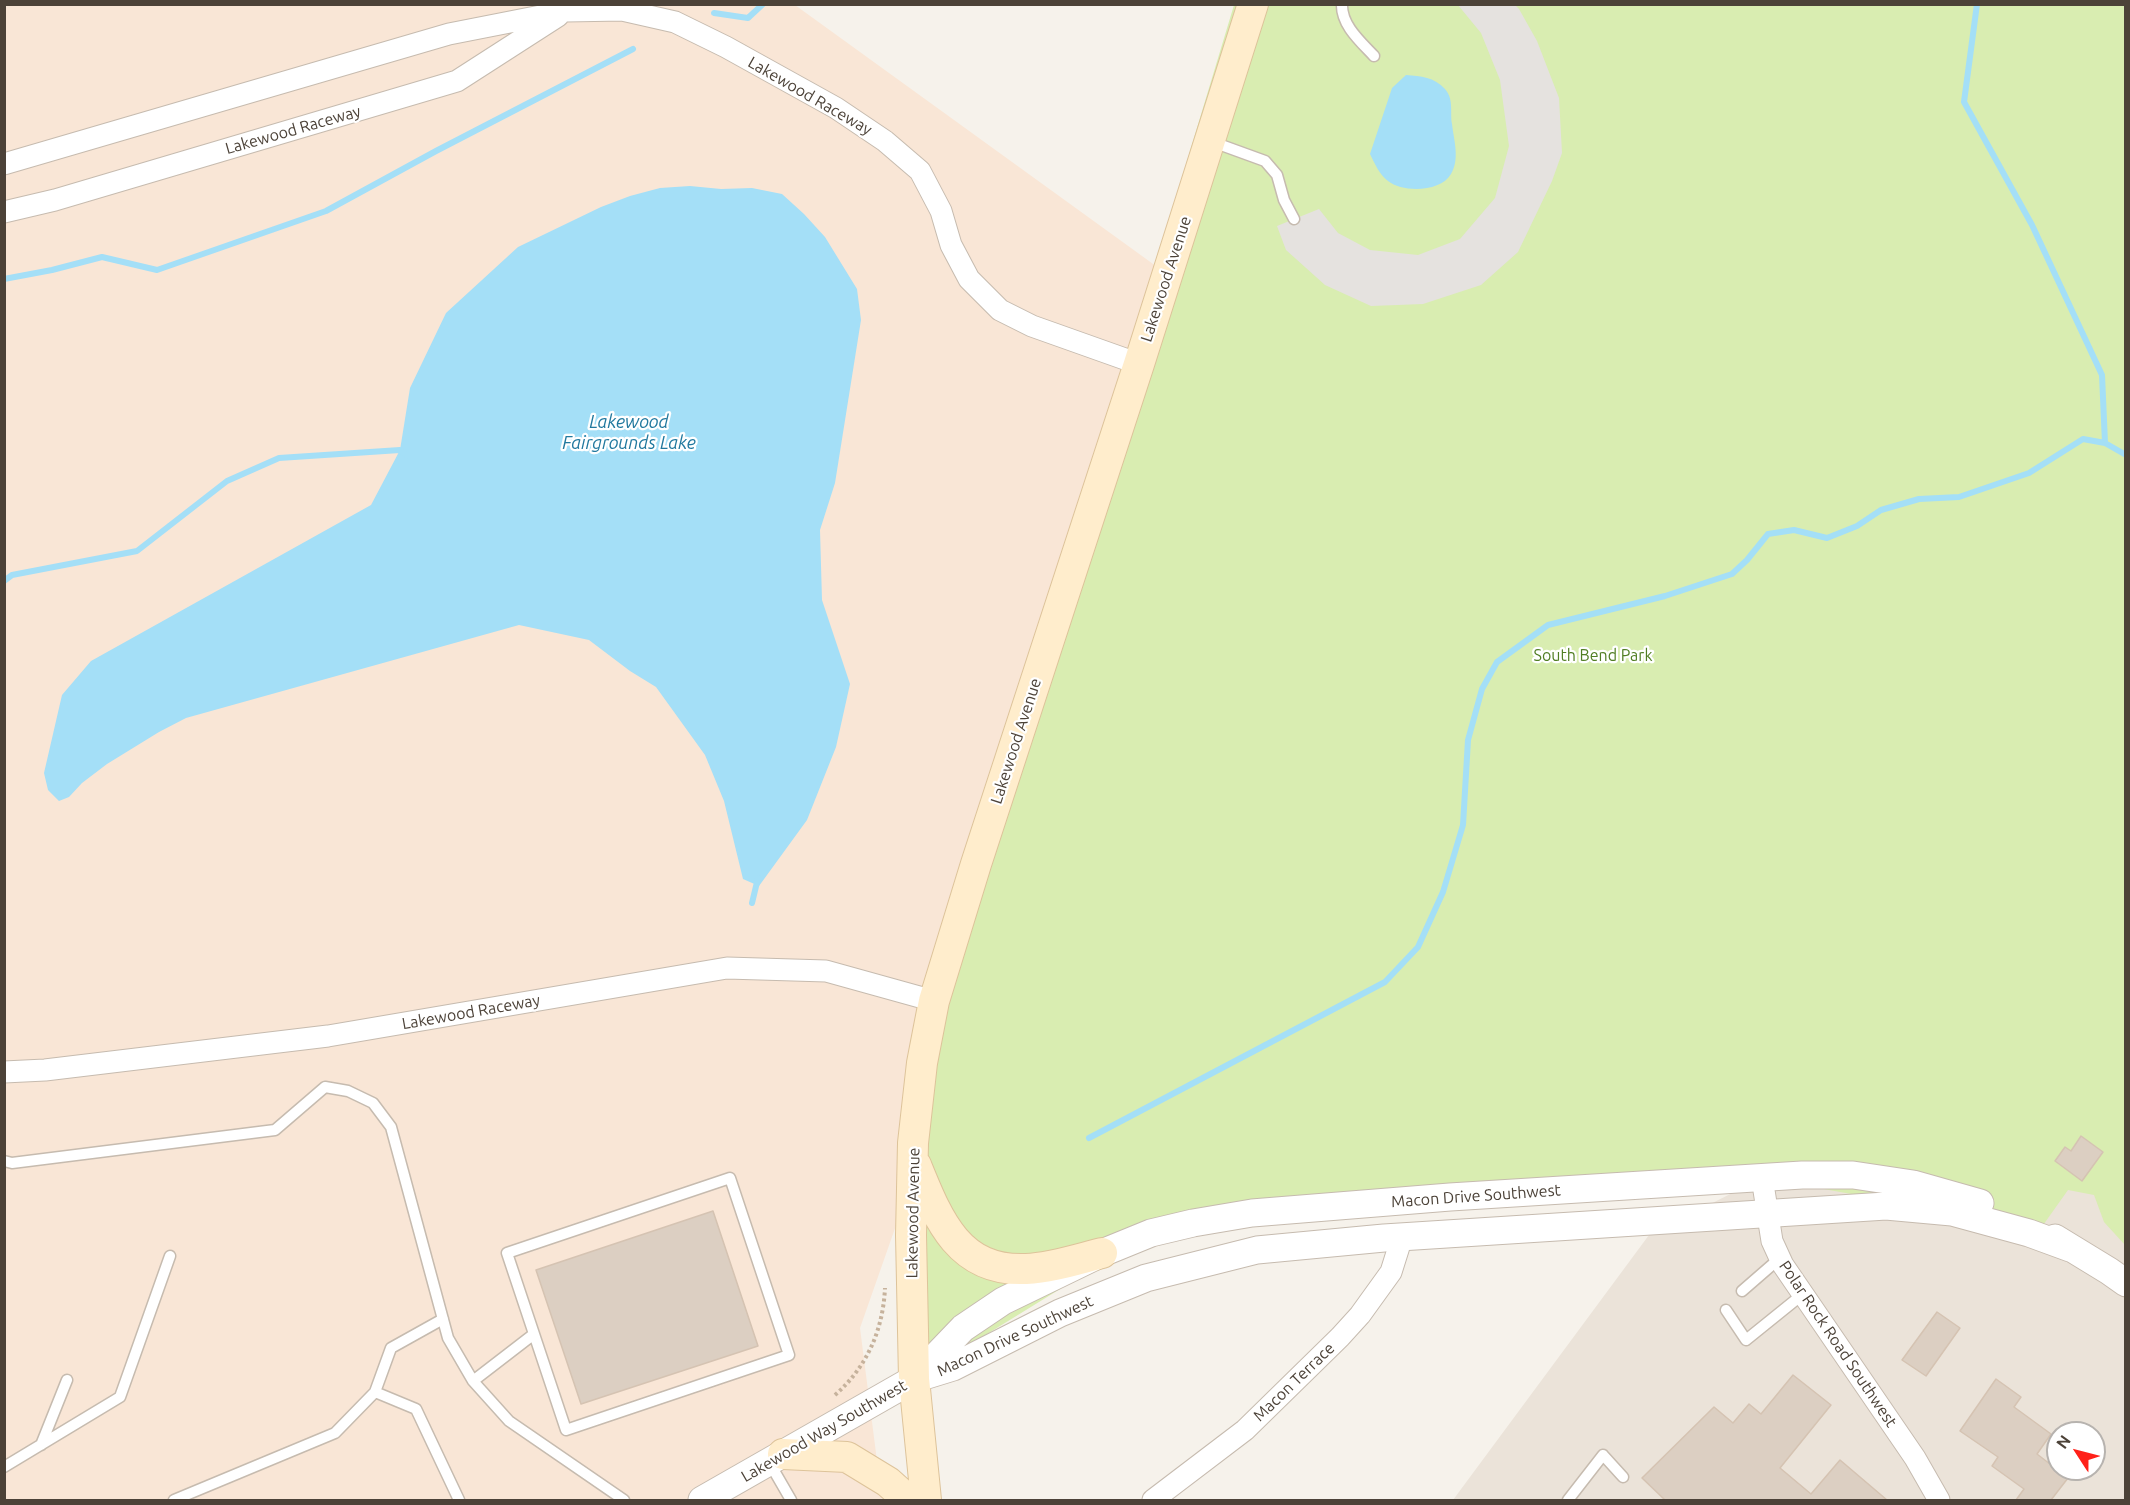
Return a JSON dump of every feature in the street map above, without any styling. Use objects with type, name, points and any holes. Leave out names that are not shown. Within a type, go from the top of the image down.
[{"type":"main road","name":"Lakewood Avenue","points":[[926,1500],[914,1379],[911,1234],[913,1157],[922,1063],[934,1001],[983,841],[1139,364],[1252,4]]},
{"type":"main road","points":[[913,1157],[947,1230],[962,1248],[981,1262],[998,1268],[1027,1269],[1102,1253]]},
{"type":"main road","points":[[776,1458],[847,1457],[888,1482],[908,1500]]},
{"type":"street","name":"Lakewood Raceway","points":[[4,212],[66,197],[457,81],[566,10]]},
{"type":"street","name":"Lakewood Raceway","points":[[4,164],[449,34],[566,10],[622,10],[675,22],[726,47],[836,108],[885,141],[920,171],[941,211],[951,245],[969,279],[1000,310],[1032,327],[1139,364]]},
{"type":"street","name":"Lakewood Raceway","points":[[4,1072],[45,1070],[328,1036],[727,968],[826,971],[934,1001]]},
{"type":"street","name":"Macon Drive Southwest","points":[[914,1379],[963,1328],[1003,1301],[1102,1253],[1151,1233],[1252,1213],[1450,1197],[1802,1175],[1853,1175],[1913,1184],[1993,1207],[2041,1228],[2126,1283]]},
{"type":"street","name":"Polar Rock Road Southwest","points":[[1762,1178],[1772,1240],[1780,1258],[1915,1458],[1939,1500]]},
{"type":"street","name":"Macon Drive Southwest","points":[[914,1379],[953,1367],[1060,1313],[1146,1278],[1257,1250],[1402,1237],[1886,1206],[1952,1212],[2029,1233],[2070,1248]]},
{"type":"street","name":"Macon Terrace","points":[[1154,1500],[1245,1430],[1340,1337],[1360,1315],[1391,1272],[1402,1237]]},
{"type":"street","name":"Lakewood Way Southwest","points":[[702,1500],[914,1379]]},
{"type":"lane","points":[[1342,4],[1341,10],[1350,29],[1374,56]]},
{"type":"lane","points":[[1210,141],[1265,161],[1277,175],[1284,200],[1294,219]]},
{"type":"lane","points":[[4,1161],[12,1163],[275,1130],[325,1086],[348,1091],[373,1103],[392,1127],[448,1338],[473,1381],[509,1421],[624,1500]]},
{"type":"lane","points":[[730,1178],[789,1355],[566,1430],[534,1334],[507,1253],[730,1178]]},
{"type":"lane","points":[[4,1467],[120,1397],[170,1256]]},
{"type":"lane","points":[[1742,1292],[1780,1258]]},
{"type":"lane","points":[[1726,1310],[1746,1340],[1803,1294]]},
{"type":"lane","points":[[174,1500],[201,1495],[335,1433],[375,1392],[391,1348],[443,1319]]},
{"type":"lane","points":[[473,1381],[534,1334]]},
{"type":"lane","points":[[41,1445],[67,1380]]},
{"type":"lane","points":[[375,1392],[416,1409],[459,1500]]},
{"type":"lane","points":[[1568,1500],[1603,1455],[1623,1477]]},
{"type":"lane","points":[[776,1458],[791,1500]]},
{"type":"path","points":[[827,1402],[851,1379],[870,1351],[879,1330],[884,1308],[885,1286]]},
{"type":"shaded area","points":[[5,5],[795,5],[1178,282],[919,1160],[860,1328],[882,1500],[5,1500]]},
{"type":"shaded area","points":[[1458,5],[1515,5],[1519,9],[1537,41],[1559,98],[1562,153],[1552,181],[1518,252],[1481,285],[1423,304],[1371,306],[1325,285],[1286,250],[1277,226],[1319,209],[1338,233],[1370,250],[1418,255],[1460,239],[1495,198],[1509,146],[1500,80],[1481,33]]},
{"type":"shaded area","points":[[2125,1107],[2125,1500],[1453,1500],[1649,1235],[1762,1178]]},
{"type":"green space","name":"South Bend Park","points":[[1234,5],[2125,5],[2125,1245],[2104,1222],[2094,1195],[2068,1190],[2041,1228],[1762,1178],[1151,1233],[914,1379],[934,1001]]},
{"type":"water","points":[[1406,75],[1436,82],[1445,89],[1451,101],[1451,119],[1456,150],[1454,168],[1446,180],[1421,189],[1403,188],[1388,181],[1370,154],[1392,88]]},
{"type":"water","name":"Lakewood Fairgrounds Lake","points":[[690,186],[721,189],[752,188],[782,194],[825,237],[857,289],[861,320],[835,483],[820,530],[822,600],[850,684],[836,747],[807,820],[759,886],[743,879],[724,801],[705,755],[656,687],[630,671],[589,640],[519,625],[186,718],[107,764],[82,783],[69,797],[59,801],[48,790],[44,773],[62,695],[91,661],[371,505],[400,450],[410,388],[446,313],[518,247],[601,207],[630,196],[660,188]]},
{"type":"building","points":[[2081,1136],[2103,1152],[2082,1181],[2055,1161],[2065,1147],[2071,1151]]},
{"type":"building","points":[[713,1211],[758,1346],[581,1404],[536,1270]]},
{"type":"building","points":[[1937,1312],[1960,1328],[1926,1376],[1902,1360]]},
{"type":"building","points":[[1793,1375],[1831,1405],[1780,1468],[1811,1494],[1840,1460],[1887,1500],[1665,1500],[1642,1478],[1714,1407],[1733,1423],[1749,1404],[1761,1414]]},
{"type":"building","points":[[1996,1379],[2021,1397],[2014,1407],[2046,1430],[2046,1441],[2037,1454],[2046,1461],[2046,1481],[2066,1481],[2051,1500],[2016,1500],[2024,1489],[1992,1466],[1998,1457],[1960,1431]]},
{"type":"waterway","points":[[714,13],[748,18],[763,4]]},
{"type":"waterway","points":[[1977,4],[1964,102],[2032,225],[2102,375],[2105,443]]},
{"type":"waterway","points":[[4,279],[102,257],[157,270],[326,211],[633,49]]},
{"type":"waterway","points":[[1089,1138],[1385,982],[1418,947],[1443,892],[1463,825],[1468,740],[1482,689],[1497,662],[1548,625],[1665,596],[1732,574],[1768,534],[1794,530],[1827,538],[1857,526],[1881,510],[1919,499],[1959,497],[2029,473],[2083,439],[2105,443],[2126,455]]},
{"type":"waterway","points":[[4,581],[12,575],[137,551],[227,481],[279,458],[400,450],[407,455]]},
{"type":"waterway","points":[[752,903],[758,878]]}]
